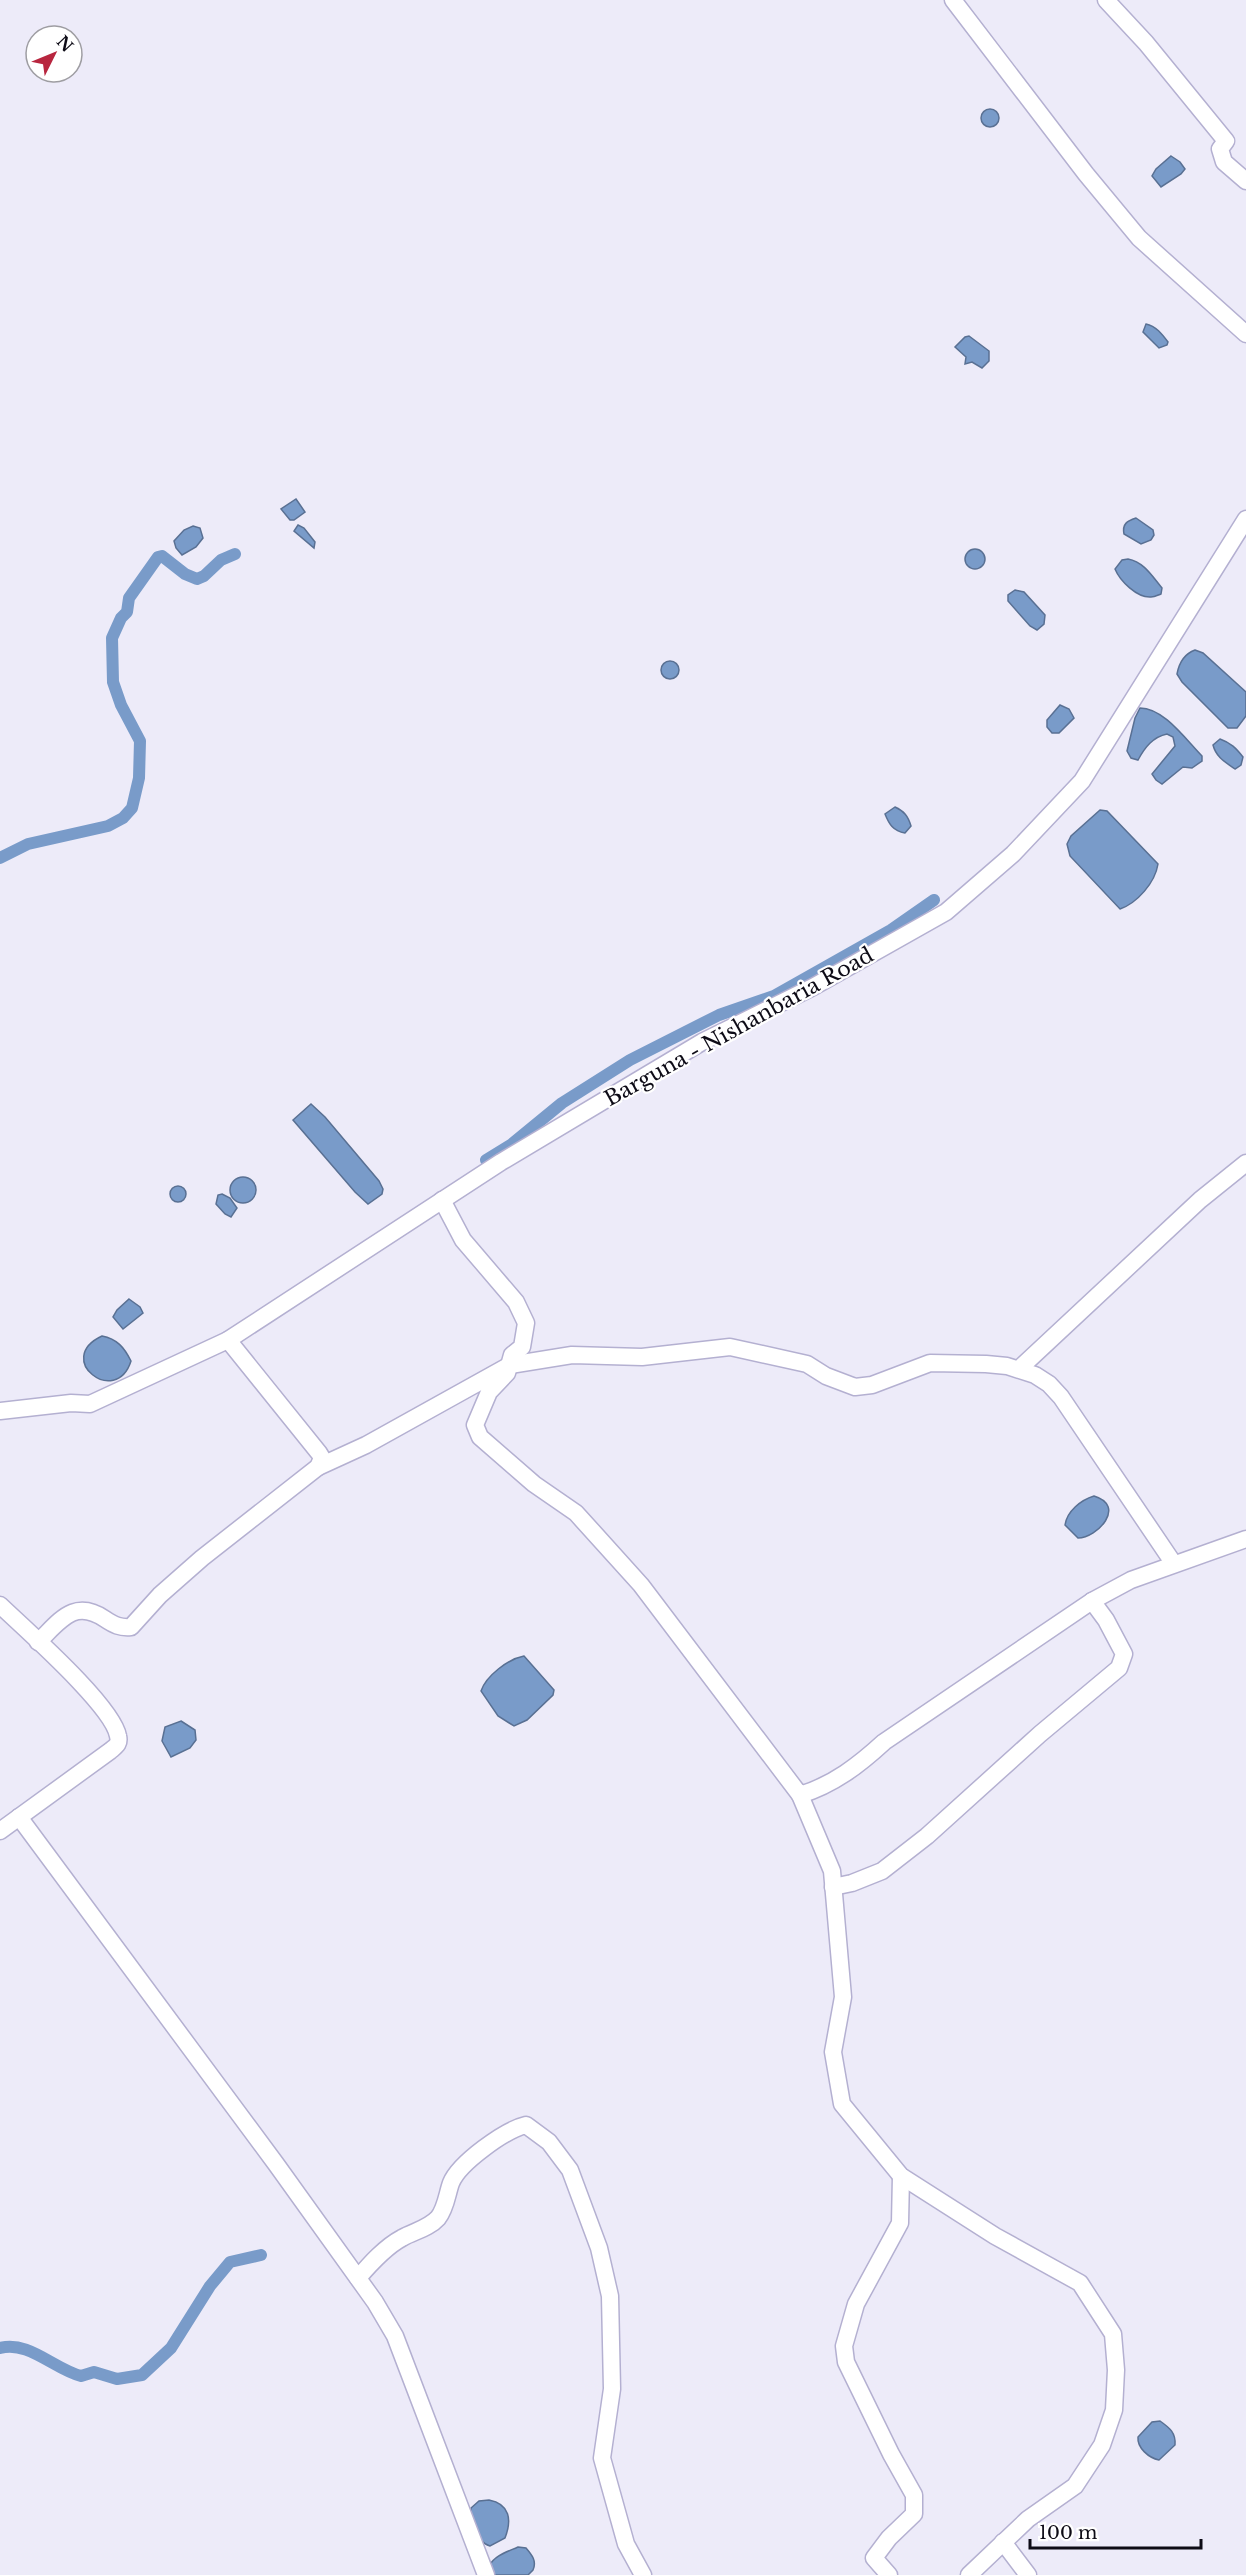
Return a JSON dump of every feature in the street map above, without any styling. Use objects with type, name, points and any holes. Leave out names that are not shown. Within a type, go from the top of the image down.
[{"type":"street","points":[[953,0],[1086,174],[1139,238],[1246,334]]},
{"type":"street","points":[[1106,0],[1146,43],[1226,141],[1220,149],[1224,162],[1246,181]]},
{"type":"street","name":"Barguna - Nishanbaria Road","points":[[0,1411],[71,1403],[90,1404],[228,1340],[442,1200],[702,1042],[813,987],[946,912],[1013,854],[1082,781],[1246,519]]},
{"type":"street","points":[[1019,1369],[1200,1200],[1246,1163]]},
{"type":"street","points":[[442,1200],[463,1240],[516,1302],[526,1323],[522,1347],[512,1355],[507,1373],[489,1392],[475,1425],[480,1437],[534,1484],[576,1513],[612,1553],[663,1613],[800,1795],[832,1871],[843,1996],[833,2052],[842,2104],[901,2176],[995,2236],[1080,2283],[1113,2334],[1116,2370],[1114,2409],[1102,2445],[1075,2486],[1028,2519],[969,2575]]},
{"type":"street","points":[[228,1340],[319,1453],[321,1458],[318,1467]]},
{"type":"street","points":[[38,1642],[64,1617],[75,1610],[90,1610],[116,1626],[131,1627],[160,1595],[202,1558],[318,1467],[366,1445],[510,1365],[572,1355],[642,1357],[730,1347],[807,1364],[826,1376],[855,1387],[872,1384],[930,1363],[986,1364],[1019,1369],[1049,1384],[1061,1397],[1174,1563]]},
{"type":"street","points":[[800,1795],[820,1789],[861,1764],[884,1742],[1092,1601],[1131,1580],[1246,1539]]},
{"type":"street","points":[[833,1887],[852,1883],[882,1871],[927,1836],[1040,1734],[1119,1668],[1124,1654],[1106,1620],[1092,1601]]},
{"type":"street","points":[[0,1605],[94,1697],[110,1719],[119,1739],[117,1745],[110,1751],[0,1831]]},
{"type":"street","points":[[19,1817],[269,2154],[375,2302],[394,2336],[486,2575]]},
{"type":"street","points":[[358,2278],[394,2243],[404,2236],[426,2228],[438,2217],[452,2181],[492,2141],[512,2128],[526,2125],[549,2142],[570,2170],[581,2197],[599,2248],[610,2296],[612,2388],[602,2458],[626,2544],[643,2575]]},
{"type":"street","points":[[889,2575],[874,2558],[889,2538],[914,2514],[914,2495],[846,2362],[844,2346],[856,2304],[900,2223],[901,2176]]},
{"type":"street","points":[[1003,2542],[1028,2575]]},
{"type":"water","points":[[990,109],[998,114],[999,118],[994,126],[990,127],[982,122],[981,118],[986,110]]},
{"type":"water","points":[[1171,156],[1185,169],[1161,187],[1152,176],[1156,169]]},
{"type":"water","points":[[1146,324],[1158,331],[1168,342],[1167,345],[1159,348],[1143,332]]},
{"type":"water","points":[[969,336],[989,351],[989,361],[982,368],[972,362],[965,364],[966,357],[955,347]]},
{"type":"water","points":[[296,499],[305,512],[294,520],[290,520],[281,509]]},
{"type":"water","points":[[1136,518],[1153,530],[1154,535],[1151,540],[1141,544],[1124,534],[1126,523]]},
{"type":"water","points":[[298,525],[304,528],[315,542],[314,548],[294,531]]},
{"type":"water","points":[[193,526],[200,528],[203,538],[196,547],[182,555],[174,541],[184,530]]},
{"type":"water","points":[[975,549],[982,552],[985,559],[982,566],[975,569],[968,566],[965,559],[968,552]]},
{"type":"water","points":[[1128,559],[1139,563],[1147,570],[1162,588],[1161,594],[1152,597],[1140,595],[1121,579],[1115,569],[1122,560]]},
{"type":"water","points":[[1015,590],[1024,592],[1045,615],[1044,624],[1037,630],[1030,626],[1008,601],[1008,595]]},
{"type":"water","points":[[1195,650],[1203,653],[1246,692],[1246,716],[1237,728],[1228,728],[1182,682],[1177,674],[1183,659]]},
{"type":"water","points":[[666,661],[674,661],[679,666],[677,677],[666,679],[661,674],[661,666]]},
{"type":"water","points":[[1060,705],[1069,709],[1074,718],[1059,733],[1052,733],[1047,727],[1047,720]]},
{"type":"water","points":[[1140,708],[1149,709],[1166,719],[1202,756],[1202,761],[1192,768],[1183,767],[1162,784],[1156,780],[1152,774],[1175,746],[1173,737],[1167,734],[1158,738],[1150,743],[1138,760],[1131,758],[1127,751],[1135,718]]},
{"type":"water","points":[[1220,739],[1233,746],[1243,757],[1241,765],[1235,769],[1221,759],[1214,749],[1213,745]]},
{"type":"water","points":[[895,807],[903,812],[910,822],[911,826],[905,833],[897,831],[885,814]]},
{"type":"water","points":[[1100,810],[1107,811],[1158,864],[1153,878],[1144,891],[1133,902],[1120,909],[1070,856],[1067,844],[1071,836]]},
{"type":"water","points":[[311,1104],[325,1117],[379,1181],[383,1189],[382,1194],[368,1204],[293,1120]]},
{"type":"water","points":[[243,1177],[252,1181],[256,1190],[252,1199],[243,1203],[234,1199],[230,1190],[234,1181]]},
{"type":"water","points":[[178,1186],[186,1194],[178,1202],[170,1194]]},
{"type":"water","points":[[222,1194],[230,1198],[237,1208],[231,1217],[216,1204],[218,1195]]},
{"type":"water","points":[[129,1299],[140,1307],[143,1313],[123,1329],[113,1317]]},
{"type":"water","points":[[102,1336],[120,1344],[131,1361],[123,1374],[113,1380],[102,1380],[92,1375],[86,1366],[84,1356],[89,1346]]},
{"type":"water","points":[[1094,1496],[1104,1501],[1108,1507],[1106,1521],[1093,1533],[1078,1538],[1065,1525],[1066,1520],[1075,1507]]},
{"type":"water","points":[[524,1656],[554,1690],[553,1695],[527,1720],[514,1726],[498,1716],[481,1691],[498,1669]]},
{"type":"water","points":[[181,1721],[195,1730],[196,1740],[190,1748],[171,1757],[162,1741],[165,1727]]},
{"type":"water","points":[[1160,2421],[1172,2431],[1175,2445],[1159,2460],[1144,2452],[1139,2445],[1138,2437],[1152,2422]]},
{"type":"water","points":[[489,2500],[501,2505],[509,2519],[505,2538],[490,2546],[478,2536],[471,2513],[471,2508],[479,2501]]},
{"type":"water","points":[[518,2547],[526,2548],[532,2556],[533,2570],[528,2575],[491,2575],[489,2566],[495,2559]]},
{"type":"waterway","points":[[0,858],[28,844],[108,826],[123,818],[132,808],[139,778],[140,741],[121,705],[113,682],[112,638],[121,618],[127,612],[129,598],[158,557],[162,556],[185,574],[197,579],[204,576],[221,560],[235,554]]},
{"type":"waterway","points":[[486,1160],[512,1144],[562,1103],[630,1060],[719,1015],[774,996],[891,930],[934,900]]},
{"type":"waterway","points":[[0,2348],[21,2348],[31,2351],[81,2376],[94,2372],[117,2379],[142,2375],[171,2348],[210,2286],[230,2262],[261,2255]]}]
